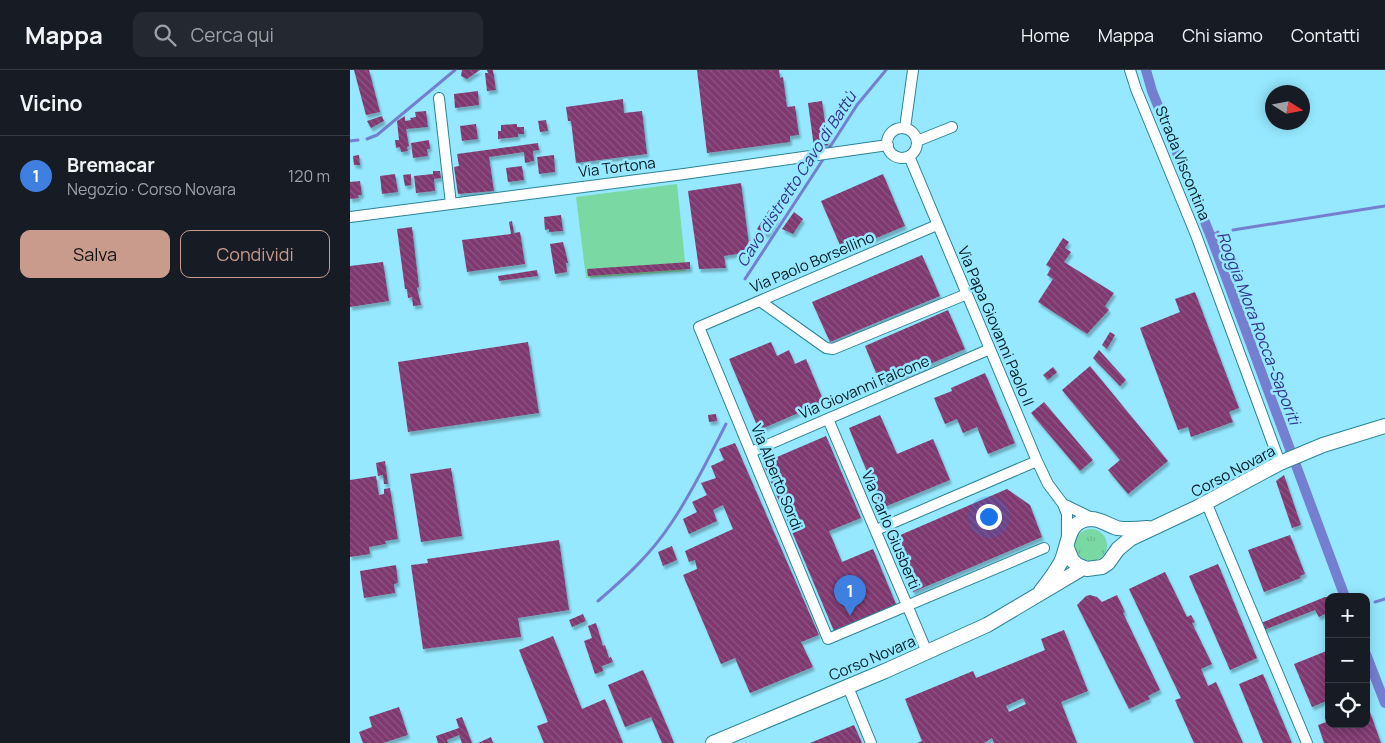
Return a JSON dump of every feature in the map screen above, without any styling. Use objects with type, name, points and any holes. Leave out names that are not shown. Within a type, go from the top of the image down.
[{"type":"main road","name":"Corso Novara","points":[[719,742],[987,625],[1083,568],[1095,569],[1102,567],[1130,539],[1165,524],[1284,462],[1323,446],[1385,426]]},
{"type":"main road","name":"Corso Novara","points":[[1039,593],[1059,565],[1070,531],[1083,521],[1091,519],[1120,528],[1130,529],[1153,528]]},
{"type":"main road","points":[[1102,522],[1112,530],[1116,539],[1113,557]]},
{"type":"main road","points":[[1067,543],[1072,560],[1083,568]]},
{"type":"street","points":[[905,128],[913,70]]},
{"type":"street","name":"Strada Viscontina","points":[[1130,70],[1284,462]]},
{"type":"street","points":[[439,98],[451,204]]},
{"type":"street","points":[[917,141],[952,127]]},
{"type":"street","points":[[900,128],[913,132],[917,141],[916,150],[904,158],[895,156],[889,150],[888,140],[892,132],[900,128]]},
{"type":"street","name":"Via Tortona","points":[[350,217],[888,145]]},
{"type":"street","name":"Via Papa Giovanni Paolo II","points":[[908,156],[1037,460],[1054,495],[1063,504],[1080,514],[1102,522]]},
{"type":"street","name":"Via Paolo Borsellino","points":[[699,327],[937,225]]},
{"type":"street","points":[[760,301],[826,348],[833,349],[966,294]]},
{"type":"street","name":"Via Alberto Sordi","points":[[699,327],[828,639],[907,605]]},
{"type":"street","name":"Via Giovanni Falcone","points":[[751,452],[990,349]]},
{"type":"street","name":"Via Carlo Giusberti","points":[[828,419],[927,652]]},
{"type":"street","points":[[876,530],[1037,460]]},
{"type":"street","points":[[1206,502],[1307,743]]},
{"type":"street","name":"Via Papa Giovanni Paolo II","points":[[1063,504],[1067,514],[1067,543]]},
{"type":"street","points":[[907,605],[1044,548]]},
{"type":"street","points":[[848,687],[871,743]]},
{"type":"green space","points":[[677,184],[686,271],[586,278],[576,197]]},
{"type":"green space","points":[[1091,529],[1097,530],[1102,534],[1106,539],[1106,551],[1102,556],[1097,560],[1091,561],[1085,560],[1080,556],[1076,551],[1075,545],[1076,539],[1080,534],[1085,530]]},
{"type":"building","points":[[354,70],[369,70],[380,112],[366,115]]},
{"type":"building","points":[[462,70],[480,70],[467,79],[461,76]]},
{"type":"building","points":[[487,70],[493,70],[496,90],[487,91],[485,73],[488,73]]},
{"type":"building","points":[[697,70],[779,70],[780,78],[783,77],[787,107],[795,106],[799,135],[790,136],[790,142],[707,153]]},
{"type":"building","points":[[478,91],[479,105],[455,108],[454,94]]},
{"type":"building","points":[[623,99],[624,113],[642,111],[647,154],[576,163],[571,121],[568,121],[566,107]]},
{"type":"building","points":[[822,101],[828,145],[814,147],[808,103]]},
{"type":"building","points":[[426,111],[428,127],[406,129],[408,151],[401,152],[400,147],[396,148],[395,140],[399,140],[397,121],[405,116],[405,121],[411,120],[410,118],[416,117],[415,112]]},
{"type":"building","points":[[382,116],[384,121],[371,128],[367,121]]},
{"type":"building","points":[[546,120],[548,131],[540,132],[538,121]]},
{"type":"building","points":[[476,124],[478,139],[462,141],[460,126]]},
{"type":"building","points":[[517,124],[517,127],[524,127],[524,134],[518,134],[518,137],[498,139],[498,131],[501,131],[501,125]]},
{"type":"building","points":[[429,140],[430,149],[427,149],[428,156],[413,158],[411,143]]},
{"type":"building","points":[[538,143],[539,150],[533,151],[534,161],[525,163],[524,152],[489,157],[494,191],[458,194],[454,167],[459,166],[457,154]]},
{"type":"building","points":[[359,155],[360,165],[354,165],[353,156]]},
{"type":"building","points":[[554,155],[555,172],[539,174],[537,157]]},
{"type":"building","points":[[522,166],[524,180],[508,182],[506,168]]},
{"type":"building","points":[[433,171],[440,171],[441,178],[434,179],[435,191],[416,193],[414,176],[433,174]]},
{"type":"building","points":[[395,174],[398,192],[382,194],[380,176]]},
{"type":"building","points":[[411,174],[411,185],[405,186],[403,175]]},
{"type":"building","points":[[883,174],[905,226],[843,252],[821,201]]},
{"type":"building","points":[[360,181],[362,195],[358,195],[359,198],[350,199],[350,182]]},
{"type":"building","points":[[741,183],[750,252],[724,256],[726,268],[699,269],[688,191]]},
{"type":"building","points":[[769,210],[778,216],[767,235],[757,229]]},
{"type":"building","points":[[794,212],[803,219],[793,234],[782,229]]},
{"type":"building","points":[[561,215],[563,231],[549,232],[549,229],[545,230],[544,217]]},
{"type":"building","points":[[512,221],[514,233],[520,232],[525,264],[467,272],[462,240],[511,234],[509,222]]},
{"type":"building","points":[[412,227],[419,287],[417,288],[421,305],[413,306],[412,297],[408,298],[407,289],[405,289],[397,229]]},
{"type":"building","points":[[1063,238],[1069,242],[1065,248],[1071,252],[1064,262],[1114,293],[1105,306],[1109,310],[1087,334],[1038,302],[1053,279],[1047,275],[1051,268],[1046,265]]},
{"type":"building","points":[[563,242],[568,263],[566,263],[567,272],[555,274],[550,244]]},
{"type":"building","points":[[922,255],[940,296],[830,342],[812,302]]},
{"type":"building","points":[[383,262],[389,301],[350,307],[350,266]]},
{"type":"building","points":[[690,262],[690,269],[588,276],[587,269]]},
{"type":"building","points":[[537,270],[538,276],[499,281],[498,276]]},
{"type":"building","points":[[1195,292],[1239,408],[1229,412],[1233,422],[1191,437],[1188,427],[1178,430],[1140,328],[1180,312],[1175,299]]},
{"type":"building","points":[[948,310],[965,349],[881,385],[865,346]]},
{"type":"building","points":[[1110,332],[1115,335],[1107,349],[1102,345]]},
{"type":"building","points":[[528,342],[539,413],[408,432],[398,362]]},
{"type":"building","points":[[771,342],[777,356],[789,350],[795,364],[806,359],[824,402],[759,430],[729,359]]},
{"type":"building","points":[[1099,350],[1126,380],[1120,386],[1093,358]]},
{"type":"building","points":[[1090,366],[1168,461],[1128,494],[1108,470],[1120,460],[1062,390]]},
{"type":"building","points":[[1053,367],[1057,372],[1048,380],[1043,375]]},
{"type":"building","points":[[985,373],[1015,443],[988,454],[977,427],[963,433],[957,419],[945,424],[934,398],[952,391],[951,388]]},
{"type":"building","points":[[1044,402],[1093,460],[1080,471],[1031,413]]},
{"type":"building","points":[[716,414],[717,421],[709,422],[708,415]]},
{"type":"building","points":[[880,415],[897,454],[933,439],[950,480],[882,508],[849,428]]},
{"type":"building","points":[[826,436],[861,518],[829,531],[842,562],[873,549],[896,604],[834,631],[763,463]]},
{"type":"building","points":[[735,443],[819,635],[801,642],[813,667],[750,693],[735,658],[721,664],[683,575],[697,569],[695,560],[689,562],[685,551],[733,529],[723,505],[713,510],[717,521],[689,534],[683,519],[697,512],[692,502],[707,495],[701,483],[716,478],[711,466],[724,460],[719,449]]},
{"type":"building","points":[[385,461],[388,484],[384,484],[383,475],[378,476],[376,463]]},
{"type":"building","points":[[451,468],[462,536],[421,542],[410,474]]},
{"type":"building","points":[[1284,475],[1301,525],[1292,528],[1276,481]]},
{"type":"building","points":[[376,476],[379,495],[384,494],[384,489],[390,488],[398,539],[385,541],[386,544],[369,547],[370,554],[350,557],[350,480]]},
{"type":"building","points":[[1007,489],[1030,505],[1042,537],[913,592],[891,539]]},
{"type":"building","points":[[1290,535],[1305,574],[1300,576],[1301,578],[1264,592],[1248,550]]},
{"type":"building","points":[[559,540],[569,610],[518,618],[521,637],[423,649],[411,565],[428,563],[427,559]]},
{"type":"building","points":[[672,546],[677,560],[663,566],[658,552]]},
{"type":"building","points":[[1218,564],[1257,658],[1230,670],[1189,576]]},
{"type":"building","points":[[396,565],[398,583],[394,584],[395,593],[364,598],[360,571]]},
{"type":"building","points":[[1165,572],[1187,617],[1191,615],[1195,622],[1192,623],[1212,664],[1201,669],[1208,686],[1216,682],[1243,743],[1194,743],[1175,700],[1181,698],[1129,589]]},
{"type":"building","points":[[1117,595],[1125,612],[1123,613],[1160,690],[1148,696],[1150,699],[1129,709],[1077,605],[1086,596],[1097,597],[1102,602]]},
{"type":"building","points":[[1325,597],[1325,614],[1319,617],[1315,610],[1264,630],[1261,623]]},
{"type":"building","points":[[583,614],[586,621],[572,627],[569,620]]},
{"type":"building","points":[[596,623],[603,646],[605,645],[609,658],[611,657],[613,662],[602,666],[603,671],[595,674],[584,641],[592,638],[588,626]]},
{"type":"building","points":[[1064,630],[1088,691],[1061,702],[1077,743],[994,743],[992,738],[984,743],[917,743],[922,741],[905,699],[973,671],[976,678],[1045,650],[1041,639]],"holes":[[[1023,698],[1026,704],[1009,712],[1006,706]]]},
{"type":"building","points":[[553,636],[582,709],[605,699],[623,743],[544,743],[537,726],[548,722],[519,650]]},
{"type":"building","points":[[1325,652],[1325,702],[1312,707],[1294,664]]},
{"type":"building","points":[[643,670],[674,743],[662,743],[651,717],[625,727],[608,685]]},
{"type":"building","points":[[1263,674],[1292,743],[1263,743],[1239,684]]},
{"type":"building","points":[[399,707],[408,735],[383,743],[363,743],[359,732],[372,727],[369,717]]},
{"type":"building","points":[[1370,712],[1381,743],[1324,743],[1318,725],[1325,722],[1325,728],[1370,728]]},
{"type":"building","points":[[462,717],[472,743],[462,743],[459,735],[447,740],[448,743],[438,743],[436,736],[459,728],[456,719]]},
{"type":"building","points":[[854,725],[862,743],[810,743]]},
{"type":"building","points":[[491,737],[493,743],[478,743]]},
{"type":"waterway","name":"Cavo distretto Cavo di Battù","points":[[367,139],[377,135],[455,70]]},
{"type":"waterway","name":"Cavo distretto Cavo di Battù","points":[[828,150],[857,105],[886,70]]},
{"type":"waterway","name":"Roggia Mora Rocca-Saporiti","points":[[1146,70],[1152,91],[1211,237],[1344,593]]},
{"type":"waterway","name":"Cavo distretto Cavo di Battù","points":[[350,141],[358,140]]},
{"type":"waterway","name":"Cavo distretto Cavo di Battù","points":[[745,279],[824,158]]},
{"type":"waterway","points":[[1233,230],[1385,206]]},
{"type":"waterway","points":[[1211,237],[1218,232]]},
{"type":"waterway","name":"Cavo distretto Cavo di Battù","points":[[598,601],[638,564],[664,533],[694,486],[726,424]]},
{"type":"waterway","points":[[1375,602],[1385,599]]},
{"type":"waterway","name":"Roggia Mora Rocca-Saporiti","points":[[1370,664],[1385,703]]},
{"type":"place","name":"Bremacar","points":[[850,616]]}]
